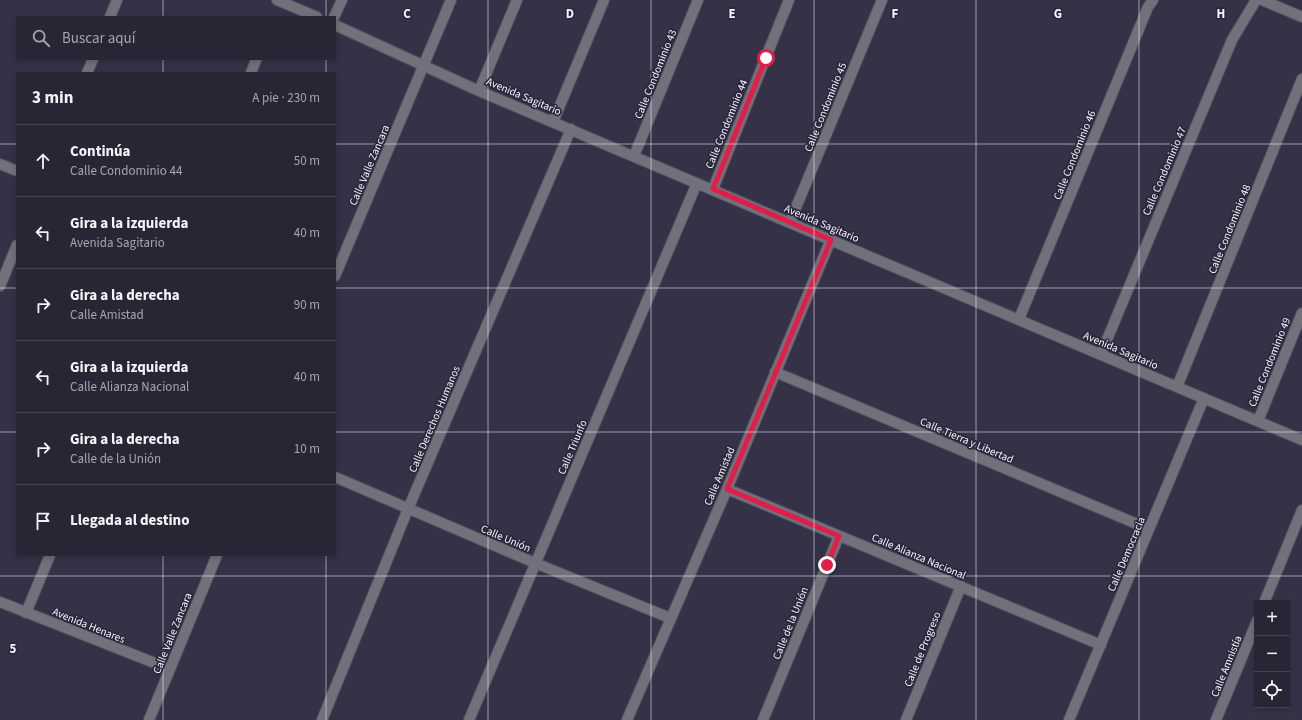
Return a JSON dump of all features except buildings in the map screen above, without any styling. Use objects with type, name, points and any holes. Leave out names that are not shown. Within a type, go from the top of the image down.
[{"type":"street","points":[[110,16],[117,0]]},
{"type":"street","points":[[277,0],[315,16]]},
{"type":"street","points":[[334,16],[342,0]]},
{"type":"street","name":"Calle Valle Zancara","points":[[336,274],[425,65],[451,0]]},
{"type":"street","points":[[480,90],[517,0]]},
{"type":"street","points":[[553,122],[604,0]]},
{"type":"street","name":"Calle Condominio 43","points":[[634,156],[698,0]]},
{"type":"street","name":"Calle Condominio 44","points":[[713,189],[789,0]]},
{"type":"street","name":"Calle Condominio 45","points":[[790,222],[882,0]]},
{"type":"street","name":"Calle Condominio 47","points":[[1101,354],[1232,40],[1256,0]]},
{"type":"street","points":[[1262,0],[1302,17]]},
{"type":"street","name":"Calle Condominio 46","points":[[1020,319],[1151,3]]},
{"type":"street","name":"Avenida Sagitario","points":[[336,25],[553,122],[1302,440]]},
{"type":"street","points":[[87,72],[93,60]]},
{"type":"street","points":[[251,72],[256,60]]},
{"type":"street","name":"Calle Condominio 48","points":[[1177,387],[1302,79]]},
{"type":"street","name":"Calle Derechos Humanos","points":[[322,720],[408,509],[571,129]]},
{"type":"street","points":[[0,164],[16,171]]},
{"type":"street","name":"Calle Triunfo","points":[[469,720],[697,183]]},
{"type":"street","name":"Calle Amistad","points":[[627,720],[727,489],[831,240]]},
{"type":"street","points":[[0,286],[16,247]]},
{"type":"street","name":"Calle Condominio 49","points":[[1258,421],[1302,313]]},
{"type":"street","name":"Calle Tierra y Libertad","points":[[776,372],[1149,529]]},
{"type":"street","name":"Calle Democracia","points":[[1069,720],[1204,398]]},
{"type":"street","name":"Calle Unión","points":[[336,477],[535,564],[670,618]]},
{"type":"street","name":"Calle Alianza Nacional","points":[[727,489],[1101,645]]},
{"type":"street","points":[[1265,600],[1302,510]]},
{"type":"street","name":"Calle de la Unión","points":[[763,720],[839,536]]},
{"type":"street","points":[[26,612],[50,556]]},
{"type":"street","name":"Calle Valle Zancara","points":[[149,720],[217,556]]},
{"type":"street","name":"Calle de Progreso","points":[[906,720],[961,586]]},
{"type":"street","name":"Avenida Henares","points":[[0,602],[170,669]]},
{"type":"street","name":"Calle Amnistía","points":[[1216,720],[1254,628]]},
{"type":"route","points":[[766,58],[713,189],[831,240],[727,489],[839,536],[827,565]]}]
